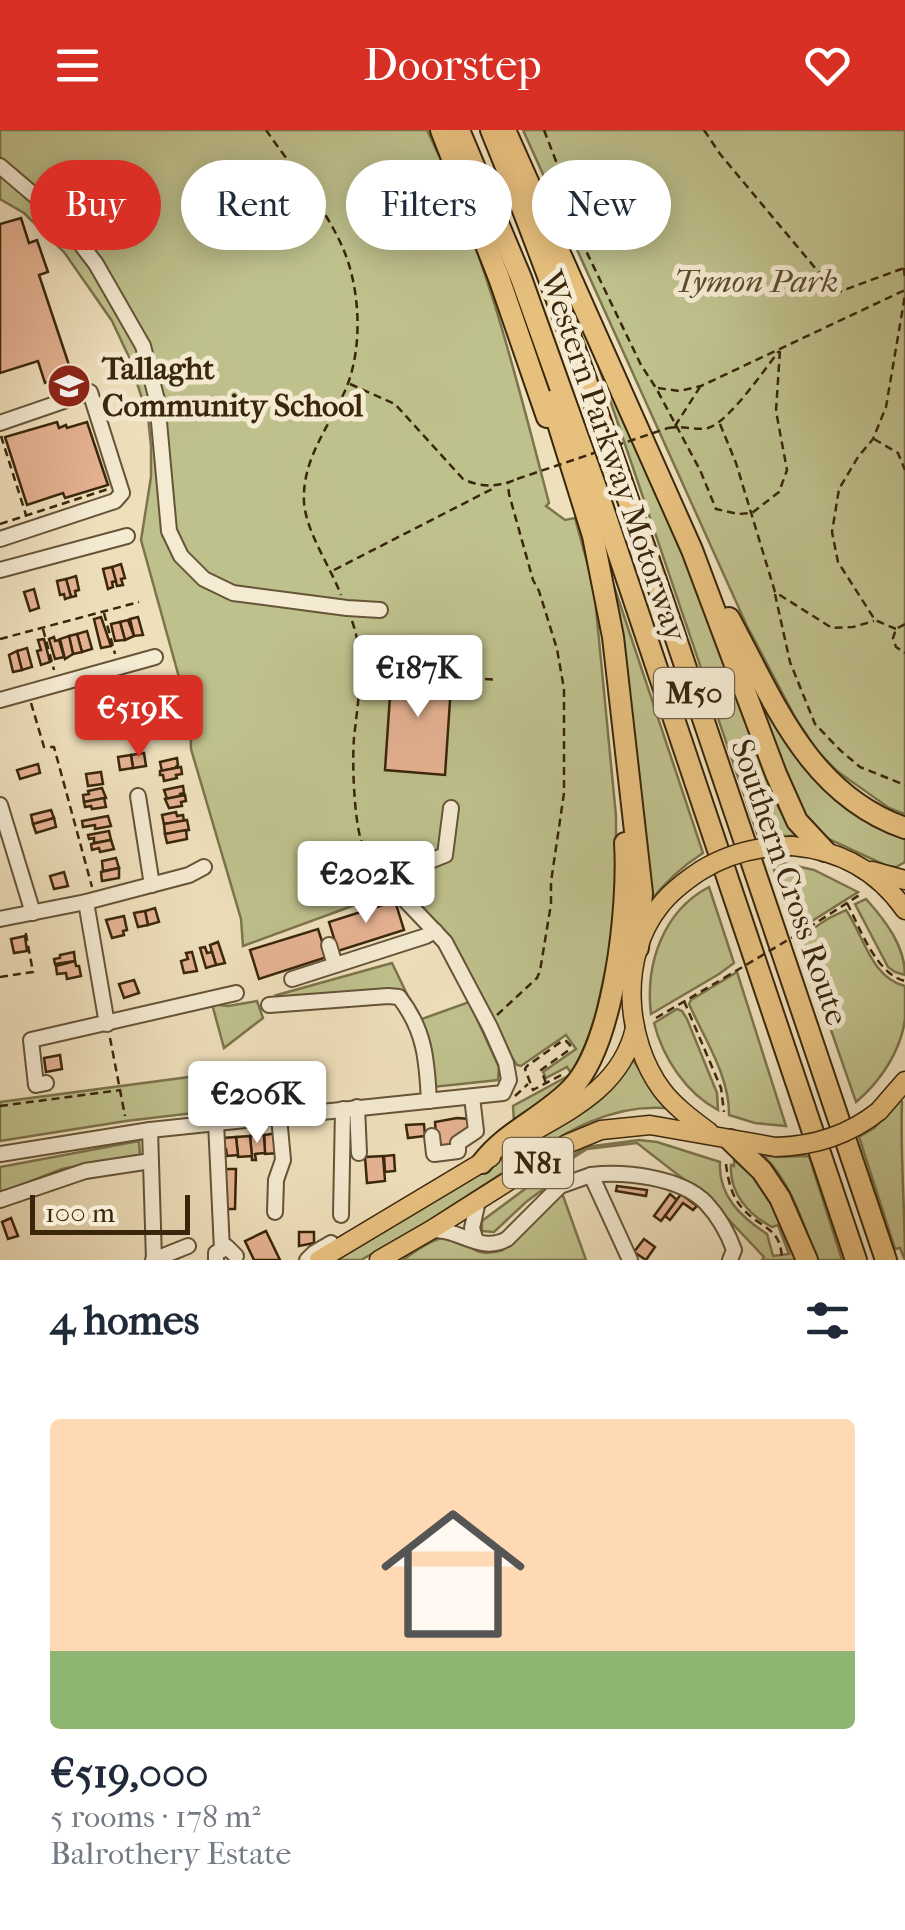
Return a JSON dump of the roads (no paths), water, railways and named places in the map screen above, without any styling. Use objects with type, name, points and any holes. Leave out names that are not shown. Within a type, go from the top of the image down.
[{"type":"highway","name":"M50","points":[[441,130],[499,278],[602,580]]},
{"type":"highway","name":"Western Parkway Motorway","points":[[458,130],[471,160]]},
{"type":"highway","name":"Southern Cross Route","points":[[490,130],[600,418],[886,1260]]},
{"type":"highway","name":"M50","points":[[505,130],[692,550],[797,821],[824,851]]},
{"type":"highway","name":"M50","points":[[503,250],[588,519],[602,580],[613,637],[642,894],[638,948]]},
{"type":"highway","name":"Western Parkway Motorway","points":[[509,250],[599,496],[856,1260]]},
{"type":"highway","name":"M50","points":[[692,550],[790,730],[822,776],[868,812],[905,828]]},
{"type":"highway","name":"M50","points":[[482,1163],[495,1146],[572,1088],[598,1043],[614,976],[624,900],[622,724]]},
{"type":"highway","points":[[722,1138],[762,1171],[780,1198],[807,1260]]},
{"type":"main road","name":"N81","points":[[722,1138],[688,1116],[663,1091],[644,1058],[636,1028],[631,988],[638,948],[660,904],[685,881],[723,858],[772,846],[792,846],[824,851],[867,870],[905,910]]},
{"type":"main road","points":[[867,870],[905,880]]},
{"type":"main road","name":"N81","points":[[319,1260],[594,1094],[618,1072],[636,1028]]},
{"type":"main road","name":"N81","points":[[379,1260],[567,1144],[601,1130],[650,1125],[776,1147],[797,1146],[854,1128],[880,1110],[904,1084]]},
{"type":"street","points":[[0,166],[61,218],[96,264],[143,346],[157,400],[169,532],[181,556],[204,579],[233,593],[380,610]]},
{"type":"street","points":[[0,423],[90,392],[122,493],[115,502],[0,539]]},
{"type":"street","points":[[0,570],[126,536]]},
{"type":"street","points":[[0,700],[155,657]]},
{"type":"street","points":[[138,796],[152,885]]},
{"type":"street","points":[[0,805],[28,918]]},
{"type":"street","points":[[0,1154],[150,1130],[503,1093],[509,1080],[506,1063],[445,942],[385,879],[445,856],[451,808]]},
{"type":"street","points":[[0,919],[28,918],[90,896],[152,885],[204,867]]},
{"type":"street","points":[[90,896],[108,1028]]},
{"type":"street","points":[[292,978],[435,931]]},
{"type":"street","points":[[329,944],[335,965]]},
{"type":"street","points":[[46,1083],[36,1085],[31,1040],[108,1028],[236,992]]},
{"type":"street","points":[[269,1004],[399,998],[424,1041],[428,1101]]},
{"type":"street","points":[[432,1136],[434,1154],[458,1151],[458,1143],[476,1131],[480,1096]]},
{"type":"street","points":[[350,1108],[359,1153]]},
{"type":"street","points":[[342,1215],[350,1108]]},
{"type":"street","points":[[275,1212],[276,1180],[283,1160],[279,1116]]},
{"type":"street","points":[[216,1122],[228,1257]]},
{"type":"street","points":[[150,1130],[154,1260],[188,1246]]},
{"type":"street","points":[[0,1200],[86,1171],[152,1161]]},
{"type":"street","points":[[431,1230],[445,1230],[488,1246],[499,1244],[560,1186],[614,1172],[669,1182],[703,1199],[726,1230],[734,1250],[730,1260]]},
{"type":"street","points":[[591,1175],[630,1260]]},
{"type":"street","name":"N81","points":[[307,1260],[401,1203],[422,1200]]},
{"type":"street","points":[[476,1242],[472,1228],[478,1202]]},
{"type":"place","name":"Tallaght Community School","points":[[69,386]]},
{"type":"park label","name":"Tymon Park","points":[[756,281]]}]
